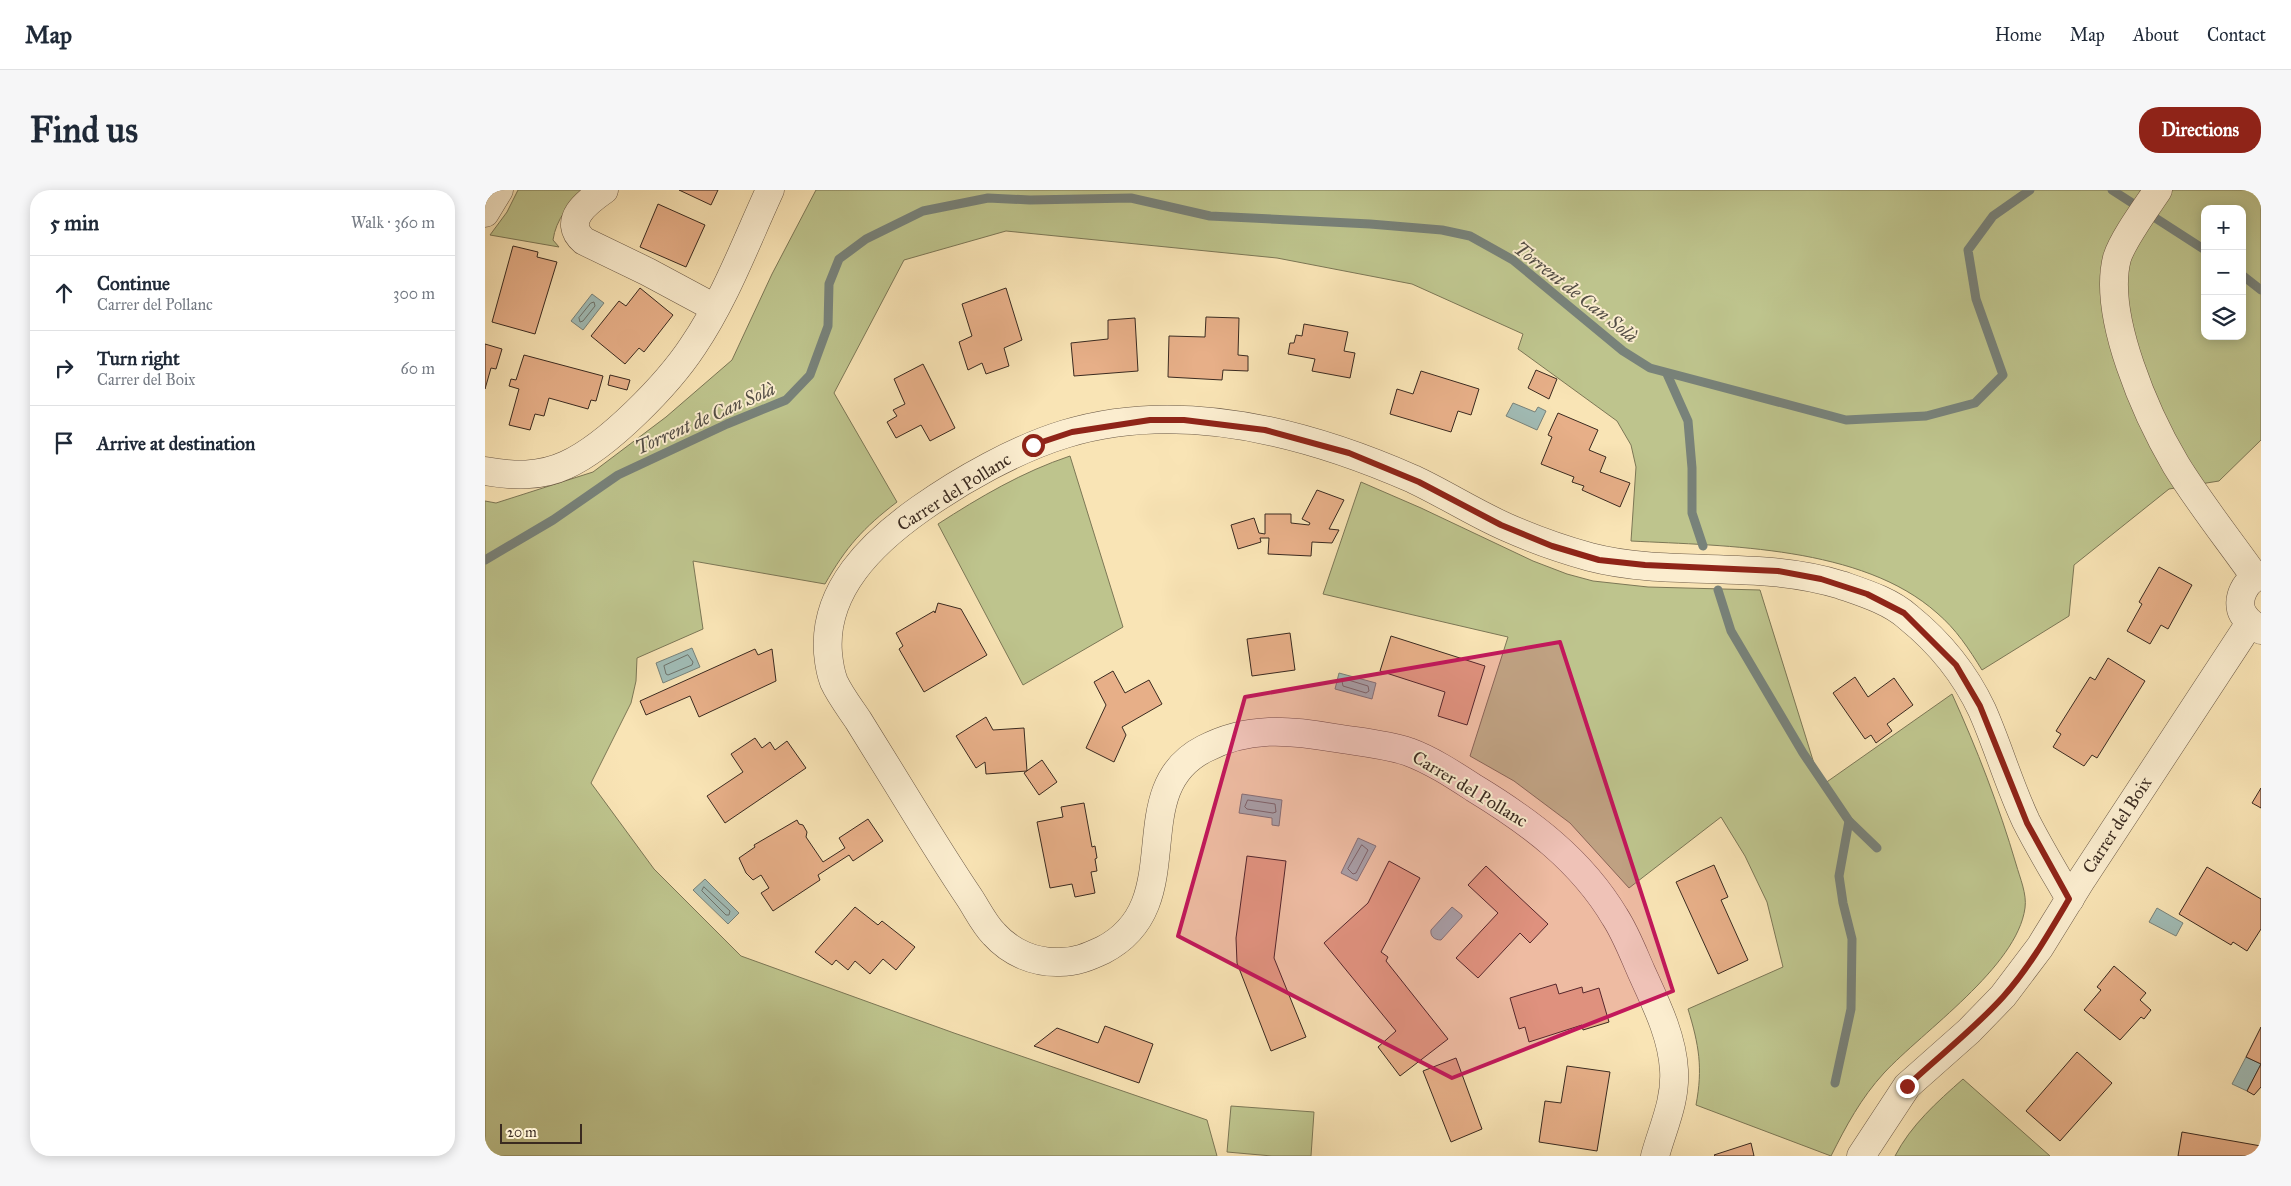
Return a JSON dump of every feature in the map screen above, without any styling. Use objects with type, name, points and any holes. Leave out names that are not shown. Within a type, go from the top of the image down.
[{"type":"street","points":[[485,213],[499,190]]},
{"type":"street","points":[[604,190],[581,209],[574,226],[576,234],[583,241],[649,272],[715,308]]},
{"type":"street","points":[[485,470],[507,475],[543,472],[567,465],[605,438],[655,391],[693,347],[715,308],[770,190]]},
{"type":"street","points":[[2157,190],[2118,257],[2115,279],[2115,308],[2120,336],[2149,413],[2176,465],[2258,576],[2246,584],[2241,602],[2242,612],[2256,626]]},
{"type":"street","name":"Carrer del Pollanc","points":[[1655,1156],[1673,1104],[1675,1076],[1671,1049],[1657,1005],[1619,923],[1597,890],[1549,838],[1512,810],[1467,783],[1408,752],[1306,732],[1280,731],[1255,732],[1230,738],[1203,749],[1182,765],[1170,784],[1160,807],[1152,888],[1135,925],[1116,943],[1092,956],[1071,962],[1046,962],[1025,957],[1009,947],[992,933],[831,676],[828,631],[836,600],[853,571],[871,548],[927,504],[998,462],[1033,445],[1072,432],[1109,425],[1184,420],[1265,430],[1309,440],[1349,453],[1419,482],[1501,525],[1552,546],[1599,560],[1645,565],[1778,571],[1821,579],[1867,594],[1904,613],[1956,665],[1980,706],[2027,823],[2069,899]]},
{"type":"street","name":"Carrer del Boix","points":[[1861,1156],[1907,1086],[1938,1056],[1969,1031],[2003,996],[2040,948],[2069,899],[2256,626]]},
{"type":"highlighted area","points":[[1560,642],[1673,991],[1452,1078],[1178,936],[1245,697]]},
{"type":"green space","points":[[518,190],[585,190],[569,206],[557,225],[553,240],[559,247],[490,235],[507,212]]},
{"type":"green space","points":[[816,190],[2261,190],[2261,440],[2219,481],[2169,489],[2074,565],[2069,616],[1982,670],[1967,647],[1944,619],[1906,591],[1871,574],[1833,562],[1750,548],[1631,541],[1636,467],[1631,445],[1617,421],[1518,349],[1523,334],[1412,284],[1277,258],[1006,231],[904,260],[834,393],[897,502],[856,539],[840,559],[825,584],[693,561],[703,629],[637,658],[636,681],[631,703],[591,783],[654,869],[741,956],[954,1033],[1207,1120],[1217,1156],[485,1156],[485,501],[496,503],[593,472],[666,417],[732,360],[772,274]]},
{"type":"green space","points":[[1070,456],[1123,627],[1023,685],[938,524],[1002,486],[1052,462]]},
{"type":"green space","points":[[1361,482],[1533,561],[1567,574],[1593,581],[1648,587],[1760,590],[1821,786],[1952,694],[1995,799],[2023,886],[2025,908],[2018,930],[2005,953],[1966,997],[1884,1073],[1868,1092],[1831,1156],[1696,1105],[1699,1057],[1688,1009],[1783,967],[1767,902],[1745,856],[1721,817],[1629,888],[1570,823],[1514,781],[1470,756],[1508,637],[1323,594]]},
{"type":"green space","points":[[1963,1079],[2050,1156],[1895,1156],[1917,1124],[1934,1105]]},
{"type":"green space","points":[[1231,1106],[1314,1112],[1311,1156],[1272,1156],[1227,1152]]},
{"type":"water","points":[[592,294],[604,303],[583,330],[571,321]]},
{"type":"water","points":[[1513,403],[1535,412],[1538,407],[1546,411],[1537,430],[1506,416]]},
{"type":"water","points":[[692,648],[700,667],[663,683],[656,663]]},
{"type":"water","points":[[1339,673],[1376,683],[1372,699],[1335,689]]},
{"type":"water","points":[[1242,794],[1282,800],[1279,826],[1272,825],[1272,818],[1239,813]]},
{"type":"water","points":[[1358,838],[1376,846],[1357,881],[1341,873]]},
{"type":"water","points":[[705,879],[739,913],[728,924],[693,890]]},
{"type":"water","points":[[1452,907],[1462,917],[1441,940],[1434,938],[1431,930]]},
{"type":"water","points":[[2157,908],[2183,923],[2176,936],[2149,922]]},
{"type":"water","points":[[2246,1057],[2261,1064],[2247,1091],[2232,1084]]},
{"type":"building","points":[[679,190],[718,190],[711,205]]},
{"type":"building","points":[[658,204],[705,225],[686,267],[640,247]]},
{"type":"building","points":[[513,246],[538,252],[537,257],[557,262],[535,334],[492,322]]},
{"type":"building","points":[[640,288],[673,315],[644,352],[639,348],[625,364],[591,336],[619,301],[626,306]]},
{"type":"building","points":[[1006,288],[1022,340],[1004,348],[1009,366],[986,374],[982,363],[968,370],[959,342],[972,336],[962,304]]},
{"type":"building","points":[[1206,317],[1239,318],[1238,355],[1248,356],[1248,371],[1223,370],[1222,380],[1168,377],[1169,336],[1205,337]]},
{"type":"building","points":[[1135,318],[1138,371],[1074,376],[1071,343],[1108,339],[1108,320]]},
{"type":"building","points":[[1304,324],[1348,332],[1344,351],[1355,353],[1350,378],[1312,371],[1315,359],[1288,354],[1290,343],[1294,343],[1296,335],[1302,336]]},
{"type":"building","points":[[485,344],[502,349],[496,369],[491,368],[485,389]]},
{"type":"building","points":[[524,355],[603,376],[596,401],[591,400],[588,409],[549,398],[544,416],[535,414],[530,430],[509,425],[519,389],[509,386],[511,379],[516,380]]},
{"type":"building","points":[[923,364],[955,428],[930,441],[921,425],[896,438],[887,422],[897,416],[893,410],[905,404],[894,379]]},
{"type":"building","points":[[1536,370],[1557,379],[1549,399],[1528,388]]},
{"type":"building","points":[[1421,371],[1479,389],[1471,415],[1458,411],[1451,432],[1390,414],[1397,389],[1413,394]]},
{"type":"building","points":[[610,375],[630,380],[627,390],[608,385]]},
{"type":"building","points":[[1558,413],[1598,430],[1589,450],[1606,457],[1600,472],[1630,483],[1620,507],[1582,490],[1584,486],[1572,482],[1574,477],[1541,464],[1552,437],[1548,435]]},
{"type":"building","points":[[1317,490],[1344,500],[1329,529],[1339,530],[1332,543],[1312,542],[1311,556],[1268,554],[1269,538],[1260,538],[1261,542],[1238,549],[1231,525],[1254,518],[1259,533],[1265,534],[1265,514],[1291,514],[1291,523],[1309,525],[1310,523],[1302,519]]},
{"type":"building","points":[[2159,567],[2192,585],[2168,629],[2161,625],[2150,644],[2127,631],[2142,604],[2139,602]]},
{"type":"building","points":[[938,603],[961,609],[987,655],[924,692],[899,649],[903,646],[896,633],[934,611],[935,613]]},
{"type":"building","points":[[1290,633],[1295,670],[1252,676],[1247,639]]},
{"type":"building","points":[[1391,636],[1485,666],[1467,725],[1438,716],[1445,692],[1380,671]]},
{"type":"building","points":[[755,649],[758,655],[772,649],[776,681],[699,717],[690,696],[646,715],[640,701]]},
{"type":"building","points":[[2108,658],[2145,681],[2097,758],[2092,755],[2084,766],[2053,747],[2061,734],[2056,731],[2090,677],[2095,680]]},
{"type":"building","points":[[1113,671],[1125,693],[1149,680],[1162,704],[1122,727],[1126,735],[1114,762],[1086,748],[1106,705],[1094,682]]},
{"type":"building","points":[[1855,677],[1868,697],[1894,678],[1913,705],[1887,724],[1892,731],[1876,743],[1871,735],[1865,739],[1833,693]]},
{"type":"building","points":[[986,717],[993,730],[1024,728],[1027,771],[986,774],[985,762],[976,768],[956,736]]},
{"type":"building","points":[[755,738],[762,748],[770,742],[775,750],[787,741],[806,768],[725,823],[707,796],[743,772],[731,754]]},
{"type":"building","points":[[1042,760],[1057,782],[1039,795],[1024,773]]},
{"type":"building","points":[[2261,788],[2261,808],[2252,803]]},
{"type":"building","points":[[1084,803],[1092,847],[1095,846],[1097,858],[1095,859],[1097,871],[1091,872],[1095,893],[1075,897],[1072,884],[1050,888],[1037,822],[1063,817],[1061,807]]},
{"type":"building","points":[[868,819],[883,841],[853,861],[849,855],[818,875],[820,880],[773,911],[761,893],[769,888],[761,875],[753,880],[746,873],[739,858],[755,847],[754,845],[797,820],[799,824],[803,825],[807,832],[806,837],[823,862],[845,848],[839,838]]},
{"type":"building","points":[[1247,856],[1286,861],[1274,958],[1306,1037],[1271,1051],[1237,963],[1236,938]]},
{"type":"building","points":[[1389,861],[1420,878],[1381,952],[1388,957],[1386,961],[1448,1039],[1400,1076],[1378,1047],[1396,1031],[1324,943],[1368,903]]},
{"type":"building","points":[[1714,865],[1728,897],[1721,900],[1748,960],[1718,974],[1676,882]]},
{"type":"building","points":[[1486,866],[1548,924],[1530,943],[1520,933],[1478,978],[1456,958],[1498,913],[1468,885]]},
{"type":"building","points":[[2207,867],[2261,899],[2261,929],[2247,951],[2233,942],[2231,945],[2179,914]]},
{"type":"building","points":[[855,907],[878,925],[882,921],[915,947],[896,970],[883,959],[870,974],[855,961],[848,970],[836,960],[832,965],[815,952]]},
{"type":"building","points":[[2114,966],[2146,993],[2140,1000],[2151,1010],[2144,1019],[2141,1017],[2120,1040],[2084,1010],[2101,990],[2097,987]]},
{"type":"building","points":[[1556,984],[1559,994],[1582,987],[1583,993],[1599,988],[1609,1022],[1583,1030],[1582,1025],[1529,1042],[1525,1027],[1519,1029],[1510,998]]},
{"type":"building","points":[[1105,1026],[1153,1044],[1139,1083],[1034,1046],[1057,1028],[1098,1043]]},
{"type":"building","points":[[2261,1027],[2261,1064],[2246,1057]]},
{"type":"building","points":[[2077,1052],[2112,1083],[2060,1141],[2026,1111]]},
{"type":"building","points":[[1456,1058],[1482,1129],[1451,1142],[1423,1071]]},
{"type":"building","points":[[2261,1064],[2261,1087],[2254,1095],[2247,1091]]},
{"type":"building","points":[[1567,1066],[1610,1072],[1597,1151],[1539,1142],[1545,1101],[1561,1103]]},
{"type":"building","points":[[2182,1132],[2261,1146],[2261,1156],[2178,1156]]},
{"type":"building","points":[[1751,1143],[1754,1156],[1714,1155]]},
{"type":"waterway","name":"Torrent de Can Solà","points":[[485,560],[553,520],[618,475],[727,424],[786,400],[810,375],[828,326],[829,284],[839,259],[866,239],[923,211],[988,198],[1030,200],[1131,198],[1210,216],[1370,224],[1442,230],[1470,236],[1513,260],[1623,351],[1650,368],[1846,420],[1926,416],[1975,403],[2003,375],[1976,299],[1968,250],[1993,216],[2030,190]]},
{"type":"waterway","name":"Torrent de Can Solà","points":[[2112,190],[2201,247]]},
{"type":"waterway","name":"Torrent de Can Solà","points":[[2246,278],[2261,290]]},
{"type":"waterway","points":[[1667,374],[1688,421],[1692,468],[1692,513],[1703,546]]},
{"type":"waterway","points":[[1718,590],[1731,631],[1803,753],[1849,821],[1877,848]]},
{"type":"waterway","points":[[1835,1083],[1851,1009],[1852,939],[1843,903],[1839,876],[1849,821]]},
{"type":"route","points":[[1033,445],[1072,432],[1150,420],[1184,420],[1265,430],[1309,440],[1349,453],[1419,482],[1501,525],[1552,546],[1599,560],[1645,565],[1778,571],[1821,579],[1867,594],[1904,613],[1956,665],[1980,706],[2027,823],[2069,899],[2040,948],[2003,996],[1969,1031],[1938,1056],[1907,1086]]}]
